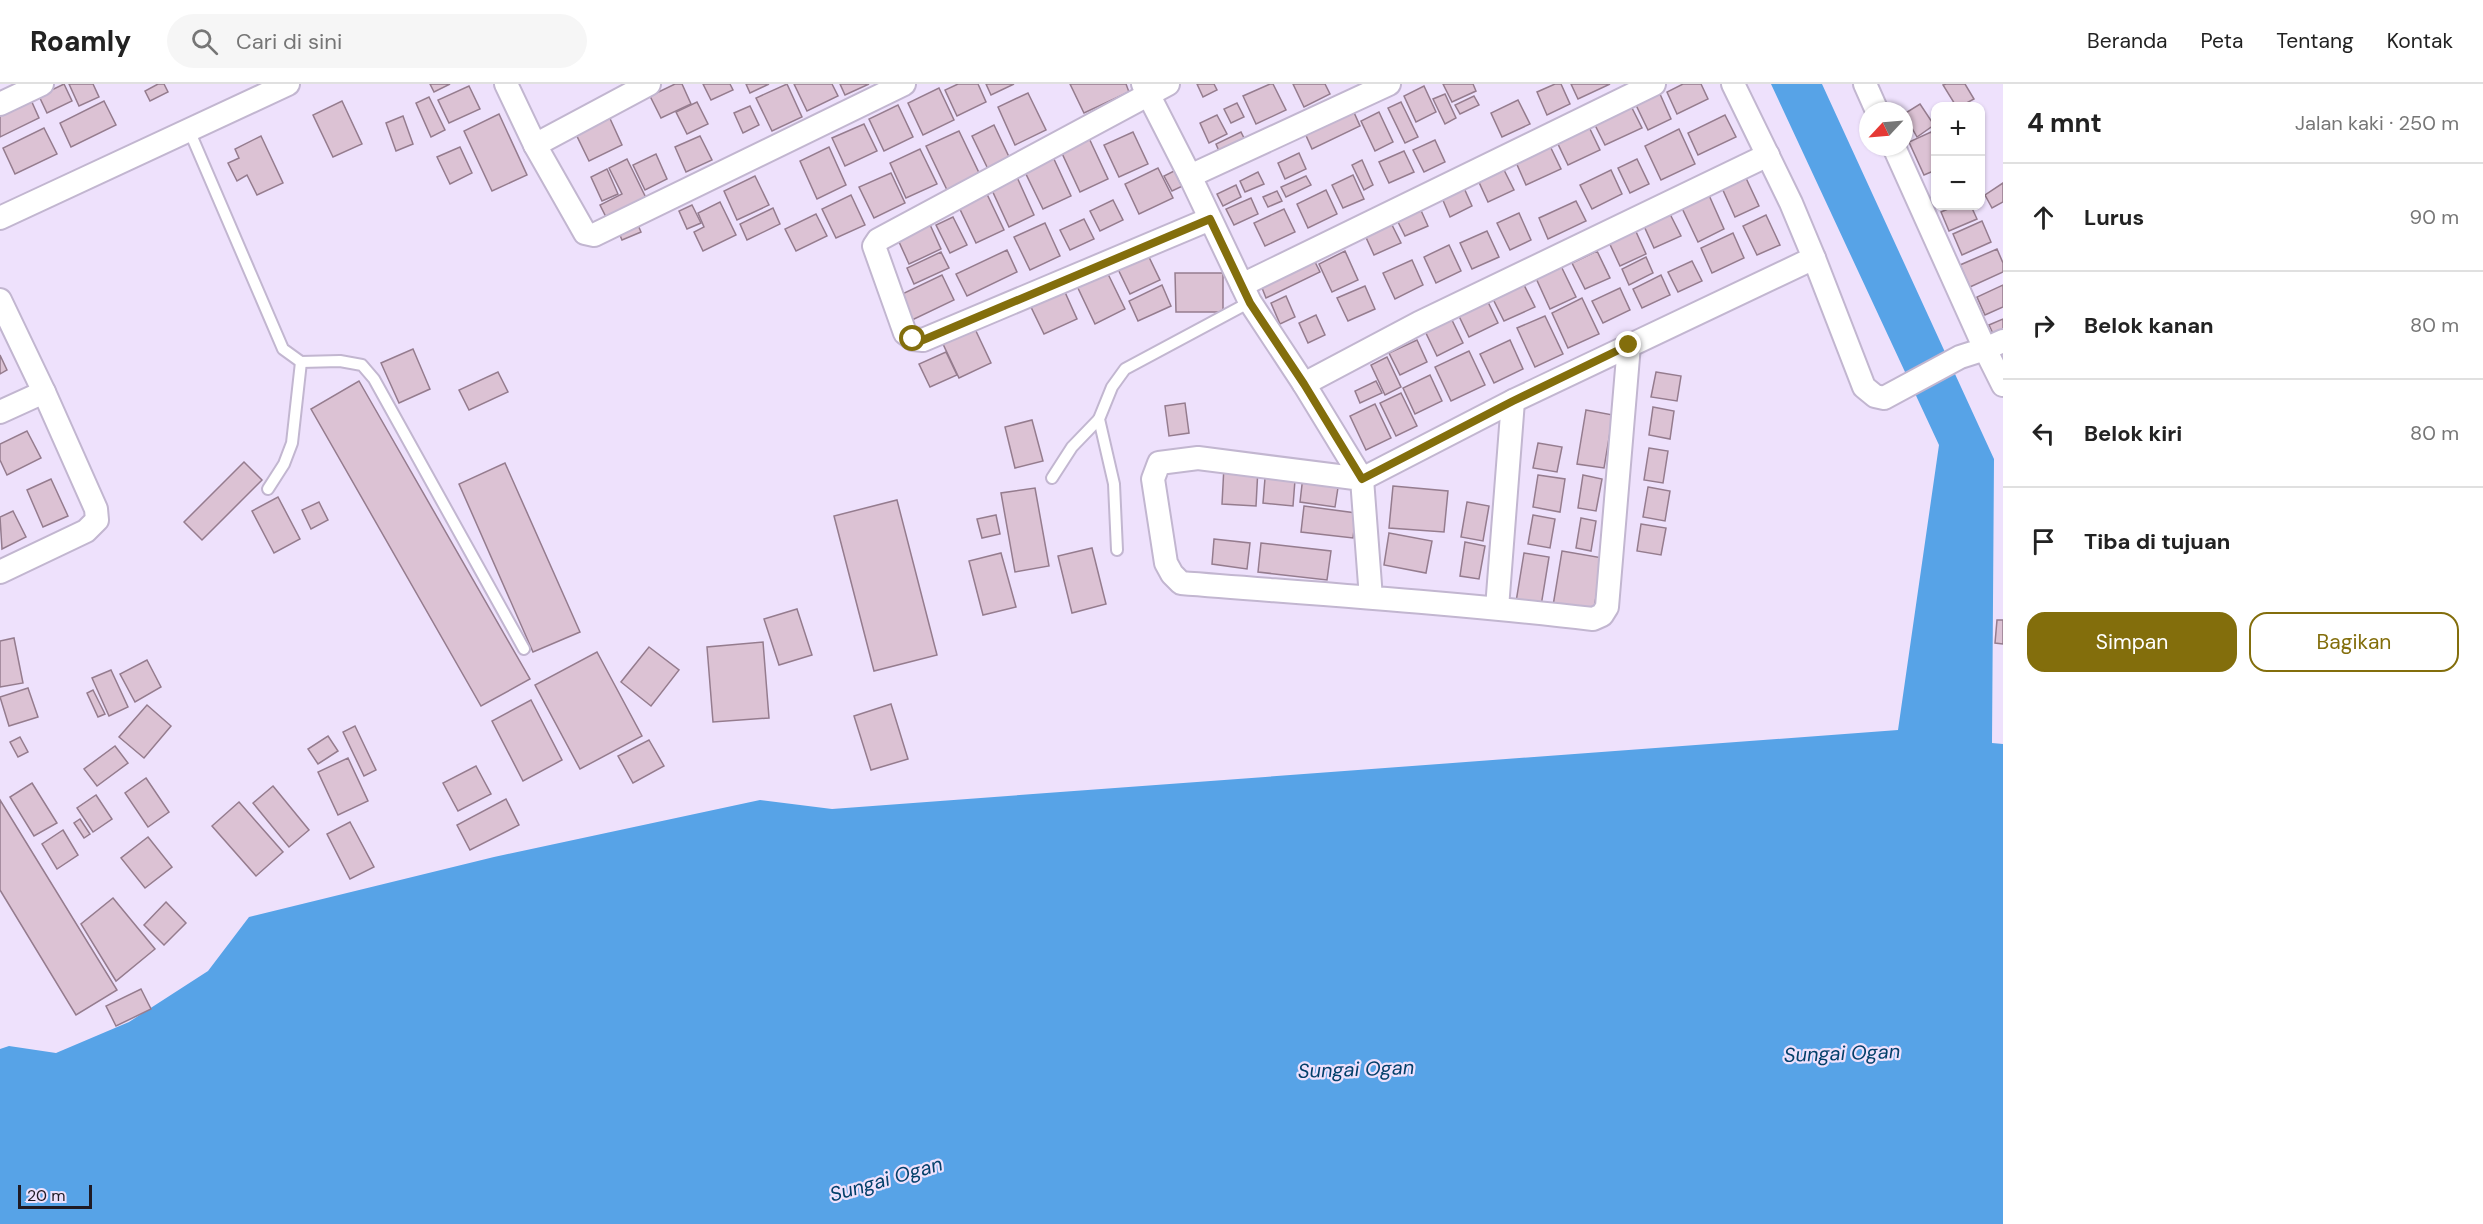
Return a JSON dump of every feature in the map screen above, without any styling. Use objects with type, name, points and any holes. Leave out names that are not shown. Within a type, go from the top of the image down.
[{"type":"street","points":[[0,104],[42,84]]},
{"type":"street","points":[[0,218],[288,84]]},
{"type":"street","points":[[506,84],[535,145],[585,233],[594,235],[904,84]]},
{"type":"street","points":[[535,145],[649,84]]},
{"type":"street","points":[[1190,176],[1389,84]]},
{"type":"street","points":[[1246,294],[1654,84]]},
{"type":"street","points":[[1733,84],[1791,202],[1864,387],[1875,396],[1884,398],[1960,357],[1994,345]]},
{"type":"street","points":[[1865,84],[1873,102]]},
{"type":"street","points":[[1210,219],[923,340],[913,339],[905,333],[874,246],[878,240],[1153,87],[1190,176],[1246,294],[1362,479],[1371,598]]},
{"type":"street","points":[[1304,384],[1419,323],[1768,155]]},
{"type":"street","points":[[1899,156],[1994,345],[2003,385]]},
{"type":"street","points":[[1629,345],[1607,607],[1602,615],[1593,619],[1497,608],[1181,583],[1172,574],[1167,563],[1153,479],[1159,463],[1198,458],[1362,479],[1513,401],[1629,345],[1814,258]]},
{"type":"street","points":[[0,300],[96,508],[97,520],[86,531],[0,572]]},
{"type":"street","points":[[0,412],[44,392]]},
{"type":"street","points":[[1497,608],[1513,401]]},
{"type":"lane","points":[[189,130],[283,348],[301,362],[340,362],[362,365],[374,379],[524,649]]},
{"type":"lane","points":[[1052,478],[1072,447],[1098,419],[1112,387],[1125,369],[1246,294]]},
{"type":"lane","points":[[268,489],[284,464],[292,443],[301,362]]},
{"type":"lane","points":[[1098,419],[1114,484],[1117,550]]},
{"type":"water","name":"Sungai Ogan","points":[[1771,84],[1822,84],[1994,459],[1992,743],[2003,744],[2003,1224],[0,1224],[0,1049],[9,1046],[56,1053],[129,1022],[208,971],[249,917],[494,857],[760,800],[832,809],[1898,730],[1939,445]]},
{"type":"building","points":[[64,84],[72,101],[47,113],[39,96]]},
{"type":"building","points":[[69,84],[93,84],[99,97],[79,106]]},
{"type":"building","points":[[158,84],[164,84],[168,92],[150,101],[145,91]]},
{"type":"building","points":[[430,84],[450,84],[434,92]]},
{"type":"building","points":[[675,84],[682,84],[691,104],[661,118],[650,96]]},
{"type":"building","points":[[703,84],[730,84],[733,90],[711,100]]},
{"type":"building","points":[[746,84],[769,84],[750,93]]},
{"type":"building","points":[[787,84],[802,117],[772,131],[756,98]]},
{"type":"building","points":[[794,84],[832,84],[838,96],[807,111]]},
{"type":"building","points":[[840,84],[869,84],[845,95]]},
{"type":"building","points":[[958,84],[978,84],[986,102],[957,116],[945,90]]},
{"type":"building","points":[[986,84],[1014,84],[991,95]]},
{"type":"building","points":[[1070,84],[1126,84],[1129,92],[1084,113]]},
{"type":"building","points":[[1197,84],[1214,84],[1217,90],[1203,97]]},
{"type":"building","points":[[1273,84],[1286,110],[1256,124],[1243,96]]},
{"type":"building","points":[[1293,84],[1325,84],[1330,94],[1304,107]]},
{"type":"building","points":[[1443,84],[1473,84],[1476,91],[1452,102]]},
{"type":"building","points":[[1555,84],[1561,84],[1570,104],[1547,115],[1537,92]]},
{"type":"building","points":[[1571,84],[1610,84],[1578,99]]},
{"type":"building","points":[[1683,84],[1701,84],[1708,99],[1677,114],[1667,92]]},
{"type":"building","points":[[1965,84],[1974,99],[1968,102],[1954,102],[1943,85]]},
{"type":"building","points":[[469,86],[480,109],[449,123],[438,100]]},
{"type":"building","points":[[1424,86],[1436,112],[1416,122],[1404,96]]},
{"type":"building","points":[[939,88],[954,120],[923,135],[908,103]]},
{"type":"building","points":[[1028,93],[1046,130],[1015,145],[998,107]]},
{"type":"building","points":[[1445,94],[1456,118],[1445,124],[1433,99]]},
{"type":"building","points":[[1660,94],[1671,119],[1648,130],[1636,105]]},
{"type":"building","points":[[1474,96],[1479,105],[1460,114],[1455,105]]},
{"type":"building","points":[[429,97],[445,130],[431,137],[416,103]]},
{"type":"building","points":[[31,100],[39,118],[0,137],[0,115]]},
{"type":"building","points":[[1518,100],[1530,124],[1502,137],[1491,113]]},
{"type":"building","points":[[1628,100],[1642,128],[1605,145],[1591,117]]},
{"type":"building","points":[[104,101],[116,125],[71,147],[60,123]]},
{"type":"building","points":[[342,101],[362,144],[333,157],[313,115]]},
{"type":"building","points":[[697,102],[708,124],[687,134],[676,112]]},
{"type":"building","points":[[1401,102],[1418,137],[1405,143],[1388,108]]},
{"type":"building","points":[[1237,103],[1244,117],[1231,123],[1224,109]]},
{"type":"building","points":[[1920,104],[1931,120],[1931,127],[1917,137],[1913,130],[1913,108]]},
{"type":"building","points":[[898,105],[913,137],[884,151],[869,119]]},
{"type":"building","points":[[750,106],[759,125],[743,133],[734,113]]},
{"type":"building","points":[[1352,108],[1360,126],[1312,149],[1304,131]]},
{"type":"building","points":[[607,112],[622,145],[589,161],[573,128]]},
{"type":"building","points":[[1379,112],[1393,142],[1375,151],[1361,121]]},
{"type":"building","points":[[499,114],[527,175],[492,191],[464,131]]},
{"type":"building","points":[[1217,115],[1227,134],[1209,143],[1200,123]]},
{"type":"building","points":[[1725,115],[1736,137],[1698,155],[1688,133]]},
{"type":"building","points":[[403,116],[413,144],[396,151],[386,123]]},
{"type":"building","points":[[864,124],[877,151],[845,166],[832,138]]},
{"type":"building","points":[[994,125],[1010,159],[988,169],[972,136]]},
{"type":"building","points":[[1589,127],[1600,150],[1568,165],[1557,142]]},
{"type":"building","points":[[44,128],[57,154],[15,174],[3,148]]},
{"type":"building","points":[[1679,129],[1695,164],[1661,180],[1645,146]]},
{"type":"building","points":[[959,131],[981,177],[948,192],[926,146]]},
{"type":"building","points":[[1133,132],[1148,164],[1119,177],[1104,145]]},
{"type":"building","points":[[1241,132],[1248,146],[1222,158],[1216,144]]},
{"type":"building","points":[[1931,132],[1931,172],[1924,175],[1913,151],[1913,140]]},
{"type":"building","points":[[261,136],[283,183],[257,195],[247,175],[237,181],[228,163],[239,158],[235,149]]},
{"type":"building","points":[[700,136],[712,160],[686,172],[675,147]]},
{"type":"building","points":[[1088,136],[1108,179],[1080,192],[1060,149]]},
{"type":"building","points":[[1435,140],[1445,162],[1424,172],[1413,150]]},
{"type":"building","points":[[1549,144],[1561,169],[1526,185],[1515,160]]},
{"type":"building","points":[[460,147],[472,173],[450,184],[437,157]]},
{"type":"building","points":[[829,147],[846,185],[817,199],[800,161]]},
{"type":"building","points":[[920,149],[937,184],[906,198],[890,163]]},
{"type":"building","points":[[1404,151],[1414,172],[1389,183],[1379,162]]},
{"type":"building","points":[[1299,153],[1306,169],[1285,179],[1278,163]]},
{"type":"building","points":[[656,154],[667,179],[645,190],[633,165]]},
{"type":"building","points":[[1053,157],[1071,196],[1043,209],[1024,170]]},
{"type":"building","points":[[627,159],[647,200],[607,219],[600,205],[622,194],[609,168]]},
{"type":"building","points":[[1637,159],[1649,184],[1630,193],[1618,168]]},
{"type":"building","points":[[1362,160],[1373,185],[1364,190],[1352,165]]},
{"type":"building","points":[[1182,167],[1189,183],[1172,191],[1164,176]]},
{"type":"building","points":[[1158,168],[1173,198],[1139,214],[1125,184]]},
{"type":"building","points":[[1503,168],[1514,190],[1488,202],[1478,180]]},
{"type":"building","points":[[607,169],[618,194],[602,201],[591,177]]},
{"type":"building","points":[[1611,170],[1622,194],[1592,209],[1580,185]]},
{"type":"building","points":[[1258,172],[1264,184],[1245,192],[1240,181]]},
{"type":"building","points":[[891,173],[905,203],[874,218],[859,187]]},
{"type":"building","points":[[1016,175],[1034,215],[1009,227],[991,188]]},
{"type":"building","points":[[1353,175],[1364,199],[1343,208],[1332,185]]},
{"type":"building","points":[[755,176],[769,205],[737,220],[724,191]]},
{"type":"building","points":[[1306,176],[1311,185],[1286,197],[1281,187]]},
{"type":"building","points":[[1745,176],[1759,206],[1735,217],[1722,188]]},
{"type":"building","points":[[2003,183],[2003,202],[1992,208],[1985,195]]},
{"type":"building","points":[[1236,185],[1241,197],[1223,206],[1217,194]]},
{"type":"building","points":[[1464,188],[1472,206],[1450,217],[1442,198]]},
{"type":"building","points":[[985,190],[1004,230],[976,243],[957,203]]},
{"type":"building","points":[[1326,190],[1337,214],[1308,228],[1297,204]]},
{"type":"building","points":[[1277,191],[1282,201],[1268,207],[1263,197]]},
{"type":"building","points":[[1708,193],[1724,229],[1698,242],[1681,206]]},
{"type":"building","points":[[851,195],[865,225],[836,238],[822,209]]},
{"type":"building","points":[[1251,198],[1258,214],[1234,225],[1226,209]]},
{"type":"building","points":[[1113,200],[1123,220],[1100,231],[1090,211]]},
{"type":"building","points":[[1576,201],[1586,221],[1548,239],[1539,218]]},
{"type":"building","points":[[720,202],[736,235],[703,251],[694,232],[704,227],[698,213]]},
{"type":"building","points":[[692,205],[701,223],[687,229],[679,211]]},
{"type":"building","points":[[1419,206],[1428,226],[1405,236],[1395,216]]},
{"type":"building","points":[[773,208],[780,224],[747,240],[740,224]]},
{"type":"building","points":[[1284,209],[1295,232],[1265,246],[1254,223]]},
{"type":"building","points":[[1973,210],[1977,219],[1949,231],[1941,212]]},
{"type":"building","points":[[1519,213],[1531,240],[1510,250],[1497,223]]},
{"type":"building","points":[[816,214],[827,236],[796,251],[785,229]]},
{"type":"building","points":[[1670,214],[1681,236],[1654,248],[1644,226]]},
{"type":"building","points":[[1766,215],[1780,245],[1757,255],[1743,226]]},
{"type":"building","points":[[953,217],[967,245],[950,253],[936,225]]},
{"type":"building","points":[[635,218],[641,232],[622,240],[616,226]]},
{"type":"building","points":[[927,218],[941,249],[909,264],[895,233]]},
{"type":"building","points":[[1084,219],[1094,239],[1070,250],[1060,230]]},
{"type":"building","points":[[1390,221],[1401,243],[1374,255],[1364,233]]},
{"type":"building","points":[[1982,221],[1991,242],[1962,255],[1953,234]]},
{"type":"building","points":[[1045,223],[1060,256],[1030,270],[1014,237]]},
{"type":"building","points":[[1633,225],[1646,254],[1620,266],[1607,238]]},
{"type":"building","points":[[1487,231],[1499,257],[1472,269],[1460,243]]},
{"type":"building","points":[[1733,233],[1744,258],[1712,273],[1701,248]]},
{"type":"building","points":[[1449,245],[1461,271],[1436,283],[1424,257]]},
{"type":"building","points":[[1997,249],[2003,263],[2003,272],[1970,287],[1960,265]]},
{"type":"building","points":[[1007,250],[1017,272],[967,296],[956,274]]},
{"type":"building","points":[[1345,251],[1358,280],[1332,292],[1319,264]]},
{"type":"building","points":[[1597,251],[1610,278],[1585,289],[1572,263]]},
{"type":"building","points":[[941,252],[949,268],[914,284],[907,268]]},
{"type":"building","points":[[1147,253],[1160,280],[1130,294],[1117,267]]},
{"type":"building","points":[[1646,257],[1653,273],[1629,285],[1622,269]]},
{"type":"building","points":[[1313,258],[1320,272],[1266,298],[1260,283]]},
{"type":"building","points":[[1412,260],[1423,285],[1395,299],[1383,273]]},
{"type":"building","points":[[1692,261],[1702,281],[1678,292],[1668,272]]},
{"type":"building","points":[[1560,264],[1576,297],[1550,309],[1535,276]]},
{"type":"building","points":[[1107,272],[1125,309],[1095,324],[1077,286]]},
{"type":"building","points":[[1175,273],[1223,273],[1223,312],[1176,312]]},
{"type":"building","points":[[942,275],[954,300],[910,321],[898,296]]},
{"type":"building","points":[[1661,275],[1670,295],[1642,308],[1633,289]]},
{"type":"building","points":[[1523,283],[1535,307],[1504,321],[1492,297]]},
{"type":"building","points":[[1162,285],[1171,306],[1138,321],[1129,301]]},
{"type":"building","points":[[2003,285],[2003,307],[1985,315],[1977,297]]},
{"type":"building","points":[[1365,286],[1375,309],[1348,321],[1337,298]]},
{"type":"building","points":[[1620,288],[1630,310],[1603,323],[1592,301]]},
{"type":"building","points":[[1064,290],[1077,319],[1044,334],[1030,305]]},
{"type":"building","points":[[1286,296],[1295,317],[1280,324],[1271,303]]},
{"type":"building","points":[[1582,298],[1599,334],[1568,348],[1552,313]]},
{"type":"building","points":[[1487,300],[1498,323],[1469,337],[1458,314]]},
{"type":"building","points":[[1316,315],[1325,335],[1308,343],[1299,323]]},
{"type":"building","points":[[1450,316],[1463,343],[1437,356],[1424,329]]},
{"type":"building","points":[[1545,316],[1563,354],[1535,367],[1517,328]]},
{"type":"building","points":[[2003,319],[2003,337],[1996,340],[1989,325]]},
{"type":"building","points":[[975,329],[991,363],[959,378],[943,344]]},
{"type":"building","points":[[1417,340],[1427,362],[1400,375],[1389,353]]},
{"type":"building","points":[[1510,340],[1523,369],[1494,383],[1480,354]]},
{"type":"building","points":[[413,349],[430,389],[399,403],[381,363]]},
{"type":"building","points":[[1469,351],[1485,385],[1451,401],[1435,367]]},
{"type":"building","points":[[946,352],[957,375],[930,387],[919,364]]},
{"type":"building","points":[[0,355],[7,370],[0,374]]},
{"type":"building","points":[[1387,357],[1401,387],[1385,395],[1371,365]]},
{"type":"building","points":[[498,372],[508,392],[469,410],[459,390]]},
{"type":"building","points":[[1656,372],[1681,376],[1677,401],[1651,397]]},
{"type":"building","points":[[1430,375],[1442,401],[1415,414],[1403,388]]},
{"type":"building","points":[[359,381],[530,679],[481,706],[311,409]]},
{"type":"building","points":[[1376,381],[1382,393],[1360,403],[1355,391]]},
{"type":"building","points":[[1401,393],[1417,426],[1396,436],[1380,403]]},
{"type":"building","points":[[1185,403],[1189,433],[1169,436],[1165,406]]},
{"type":"building","points":[[1375,404],[1391,438],[1366,450],[1350,416]]},
{"type":"building","points":[[1653,407],[1674,411],[1670,439],[1649,435]]},
{"type":"building","points":[[1586,410],[1613,415],[1604,468],[1577,464]]},
{"type":"building","points":[[1032,420],[1043,461],[1015,468],[1005,427]]},
{"type":"building","points":[[27,431],[41,458],[7,475],[0,460],[0,444]]},
{"type":"building","points":[[1538,443],[1562,447],[1557,472],[1533,468]]},
{"type":"building","points":[[1649,448],[1668,451],[1663,483],[1644,480]]},
{"type":"building","points":[[244,462],[262,480],[202,540],[184,522]]},
{"type":"building","points":[[505,463],[580,632],[533,652],[459,484]]},
{"type":"building","points":[[1224,466],[1258,468],[1256,506],[1222,504]]},
{"type":"building","points":[[1538,475],[1565,479],[1560,512],[1533,507]]},
{"type":"building","points":[[1583,475],[1602,479],[1596,511],[1578,508]]},
{"type":"building","points":[[1303,476],[1339,481],[1335,507],[1300,502]]},
{"type":"building","points":[[1265,478],[1295,480],[1293,506],[1263,503]]},
{"type":"building","points":[[51,479],[68,516],[43,527],[27,490]]},
{"type":"building","points":[[1393,486],[1448,491],[1444,532],[1389,528]]},
{"type":"building","points":[[1648,487],[1670,491],[1665,521],[1643,517]]},
{"type":"building","points":[[1035,488],[1049,566],[1015,572],[1001,493]]},
{"type":"building","points":[[278,497],[300,539],[274,553],[252,511]]},
{"type":"building","points":[[897,500],[937,655],[874,671],[834,516]]},
{"type":"building","points":[[319,502],[328,520],[311,529],[302,510]]},
{"type":"building","points":[[1467,502],[1489,506],[1483,541],[1461,537]]},
{"type":"building","points":[[1304,506],[1356,513],[1353,538],[1301,532]]},
{"type":"building","points":[[13,511],[26,537],[2,549],[0,517]]},
{"type":"building","points":[[996,515],[1000,534],[982,538],[977,519]]},
{"type":"building","points":[[1533,515],[1555,519],[1550,548],[1528,544]]},
{"type":"building","points":[[1581,518],[1596,521],[1591,551],[1576,548]]},
{"type":"building","points":[[1641,524],[1666,528],[1661,555],[1637,551]]},
{"type":"building","points":[[1389,533],[1432,541],[1426,573],[1384,565]]},
{"type":"building","points":[[1214,539],[1250,543],[1247,569],[1212,564]]},
{"type":"building","points":[[1465,542],[1485,546],[1479,579],[1460,576]]},
{"type":"building","points":[[1261,543],[1331,551],[1327,580],[1258,572]]},
{"type":"building","points":[[1092,548],[1106,604],[1072,613],[1058,556]]},
{"type":"building","points":[[1562,551],[1603,558],[1593,614],[1553,606]]},
{"type":"building","points":[[1001,553],[1016,607],[983,615],[969,561]]},
{"type":"building","points":[[1524,553],[1549,557],[1541,606],[1516,602]]},
{"type":"building","points":[[797,609],[812,655],[779,665],[764,619]]},
{"type":"building","points":[[1997,620],[2003,620],[2003,644],[1995,643]]},
{"type":"building","points":[[14,638],[23,683],[0,687],[0,641]]},
{"type":"building","points":[[763,642],[769,718],[713,722],[707,647]]},
{"type":"building","points":[[649,647],[679,670],[651,706],[621,682]]},
{"type":"building","points":[[597,652],[642,736],[580,769],[535,685]]},
{"type":"building","points":[[147,660],[161,687],[135,702],[120,674]]},
{"type":"building","points":[[111,670],[128,707],[109,716],[92,678]]},
{"type":"building","points":[[28,688],[38,717],[9,726],[0,697]]},
{"type":"building","points":[[93,690],[105,714],[98,717],[87,693]]},
{"type":"building","points":[[531,700],[562,760],[523,781],[492,721]]},
{"type":"building","points":[[891,704],[908,759],[871,770],[854,716]]},
{"type":"building","points":[[147,705],[171,726],[144,758],[119,737]]},
{"type":"building","points":[[355,726],[376,770],[364,776],[343,732]]},
{"type":"building","points":[[328,736],[338,751],[318,764],[308,749]]},
{"type":"building","points":[[20,737],[28,752],[18,757],[10,742]]},
{"type":"building","points":[[649,740],[664,766],[633,783],[618,756]]},
{"type":"building","points":[[115,746],[128,763],[97,786],[84,769]]},
{"type":"building","points":[[348,758],[368,801],[338,815],[318,772]]},
{"type":"building","points":[[476,766],[491,794],[458,811],[443,783]]},
{"type":"building","points":[[146,778],[169,812],[148,827],[125,793]]},
{"type":"building","points":[[32,783],[57,823],[34,836],[10,797]]},
{"type":"building","points":[[273,786],[309,830],[289,847],[253,803]]},
{"type":"building","points":[[96,795],[112,819],[93,832],[77,808]]},
{"type":"building","points":[[506,799],[519,825],[470,850],[457,825]]},
{"type":"building","points":[[0,800],[117,990],[76,1015],[0,890]]},
{"type":"building","points":[[239,802],[283,852],[256,876],[212,826]]},
{"type":"building","points":[[80,819],[90,834],[84,838],[74,823]]},
{"type":"building","points":[[350,822],[374,867],[350,879],[327,834]]},
{"type":"building","points":[[63,830],[78,855],[57,869],[42,844]]},
{"type":"building","points":[[148,837],[172,867],[145,888],[121,858]]},
{"type":"building","points":[[113,898],[155,949],[116,981],[81,924]]},
{"type":"building","points":[[166,902],[186,923],[164,945],[144,925]]},
{"type":"building","points":[[141,989],[151,1009],[116,1026],[106,1006]]},
{"type":"route","points":[[913,339],[923,340],[1210,219],[1250,303],[1304,384],[1362,479],[1513,401],[1629,345]]}]
